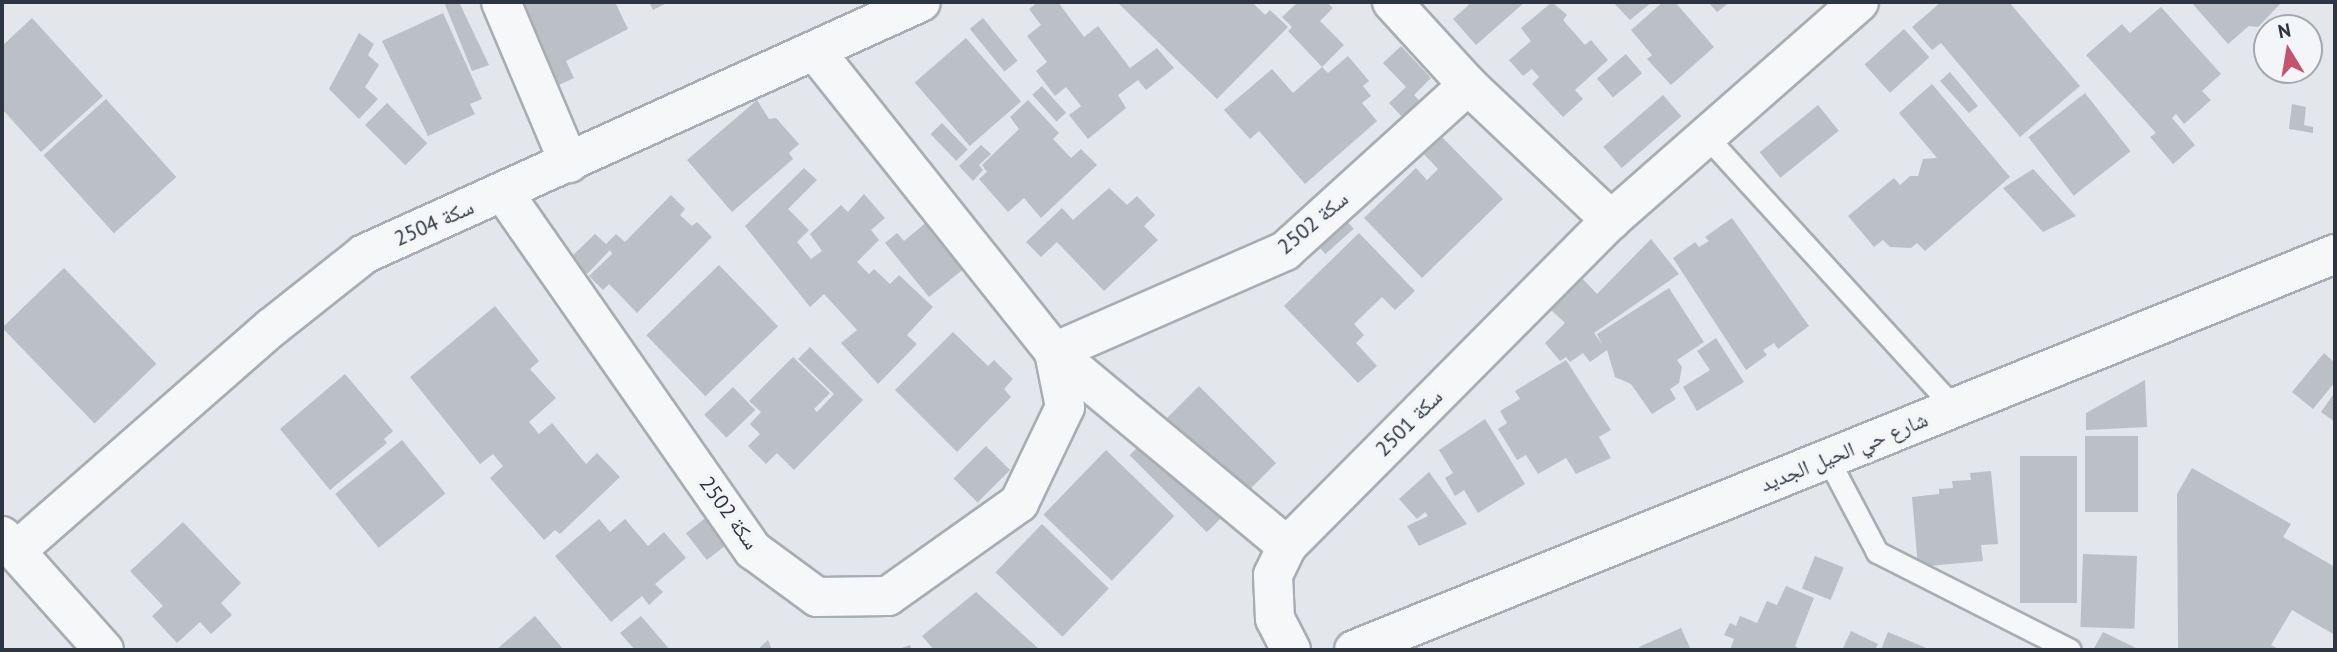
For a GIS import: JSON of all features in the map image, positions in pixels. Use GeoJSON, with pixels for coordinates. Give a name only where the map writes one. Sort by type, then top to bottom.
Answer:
{"type":"FeatureCollection","features":[{"type":"Feature","properties":{"kind":"street"},"geometry":{"type":"LineString","coordinates":[[501,2],[569,163]]}},
{"type":"Feature","properties":{"kind":"street","name":"سكة 2504"},"geometry":{"type":"LineString","coordinates":[[9,544],[364,254],[921,2]]}},
{"type":"Feature","properties":{"kind":"street"},"geometry":{"type":"LineString","coordinates":[[1392,2],[1468,85],[1611,220]]}},
{"type":"Feature","properties":{"kind":"street","name":"سكة 2501"},"geometry":{"type":"LineString","coordinates":[[1291,650],[1275,619],[1273,575],[1287,546],[1611,220],[1859,2]]}},
{"type":"Feature","properties":{"kind":"street","name":"سكة 2502"},"geometry":{"type":"LineString","coordinates":[[815,51],[1054,352],[1287,546]]}},
{"type":"Feature","properties":{"kind":"street","name":"سكة 2502"},"geometry":{"type":"LineString","coordinates":[[1054,352],[1285,251],[1468,85]]}},
{"type":"Feature","properties":{"kind":"street","name":"سكة 2502"},"geometry":{"type":"LineString","coordinates":[[503,192],[753,550],[817,597],[888,596],[1019,503],[1065,407],[1054,352]]}},
{"type":"Feature","properties":{"kind":"street","name":"شارع حي الحيل الجديد"},"geometry":{"type":"LineString","coordinates":[[1353,650],[2335,254]]}},
{"type":"Feature","properties":{"kind":"street"},"geometry":{"type":"LineString","coordinates":[[9,544],[104,650]]}},
{"type":"Feature","properties":{"kind":"lane"},"geometry":{"type":"LineString","coordinates":[[1706,136],[1954,408]]}},
{"type":"Feature","properties":{"kind":"lane"},"geometry":{"type":"LineString","coordinates":[[1828,459],[1877,552],[2070,650]]}},
{"type":"Feature","properties":{"kind":"building"},"geometry":{"type":"Polygon","coordinates":[[[444,2],[459,2],[489,65],[472,71],[444,2]]]}},
{"type":"Feature","properties":{"kind":"building"},"geometry":{"type":"Polygon","coordinates":[[[516,2],[615,2],[628,29],[566,61],[574,78],[548,90],[516,2]]]}},
{"type":"Feature","properties":{"kind":"building"},"geometry":{"type":"Polygon","coordinates":[[[649,2],[669,2],[653,10],[649,2]]]}},
{"type":"Feature","properties":{"kind":"building"},"geometry":{"type":"Polygon","coordinates":[[[1038,2],[1058,2],[1084,37],[1098,26],[1130,68],[1157,48],[1174,68],[1146,90],[1138,80],[1118,95],[1126,108],[1088,139],[1069,115],[1081,106],[1066,87],[1055,96],[1036,71],[1047,62],[1027,36],[1041,25],[1029,9],[1038,2]]]}},
{"type":"Feature","properties":{"kind":"building"},"geometry":{"type":"Polygon","coordinates":[[[1117,2],[1252,2],[1265,15],[1270,10],[1288,27],[1217,99],[1117,2]]]}},
{"type":"Feature","properties":{"kind":"building"},"geometry":{"type":"Polygon","coordinates":[[[1298,2],[1326,2],[1333,8],[1320,21],[1344,45],[1322,67],[1288,31],[1292,27],[1282,17],[1298,2]]]}},
{"type":"Feature","properties":{"kind":"building"},"geometry":{"type":"Polygon","coordinates":[[[1472,2],[1525,2],[1476,45],[1453,19],[1472,2]]]}},
{"type":"Feature","properties":{"kind":"building"},"geometry":{"type":"Polygon","coordinates":[[[1552,2],[1567,15],[1563,20],[1585,45],[1591,40],[1608,60],[1575,90],[1583,99],[1563,117],[1532,84],[1539,77],[1532,69],[1523,76],[1509,60],[1531,41],[1521,28],[1552,2]]]}},
{"type":"Feature","properties":{"kind":"building"},"geometry":{"type":"Polygon","coordinates":[[[1613,2],[1652,2],[1630,20],[1613,2]]]}},
{"type":"Feature","properties":{"kind":"building"},"geometry":{"type":"Polygon","coordinates":[[[1663,2],[1675,2],[1714,47],[1671,85],[1647,59],[1652,55],[1631,30],[1663,2]]]}},
{"type":"Feature","properties":{"kind":"building"},"geometry":{"type":"Polygon","coordinates":[[[1708,2],[1730,2],[1717,12],[1708,2]]]}},
{"type":"Feature","properties":{"kind":"building"},"geometry":{"type":"Polygon","coordinates":[[[1941,2],[2009,2],[2080,86],[2020,137],[1941,43],[1932,50],[1912,27],[1941,2]]]}},
{"type":"Feature","properties":{"kind":"building"},"geometry":{"type":"Polygon","coordinates":[[[2191,2],[2282,2],[2270,14],[2253,14],[2253,26],[2249,26],[2228,44],[2191,2]]]}},
{"type":"Feature","properties":{"kind":"building"},"geometry":{"type":"Polygon","coordinates":[[[2161,7],[2221,74],[2202,91],[2211,100],[2184,124],[2176,114],[2172,118],[2195,145],[2173,164],[2150,137],[2156,133],[2086,55],[2122,24],[2130,33],[2161,7]]]}},
{"type":"Feature","properties":{"kind":"building"},"geometry":{"type":"Polygon","coordinates":[[[443,13],[482,99],[470,104],[475,114],[428,136],[382,41],[443,13]]]}},
{"type":"Feature","properties":{"kind":"building"},"geometry":{"type":"Polygon","coordinates":[[[32,18],[103,96],[41,152],[2,109],[2,46],[32,18]]]}},
{"type":"Feature","properties":{"kind":"building"},"geometry":{"type":"Polygon","coordinates":[[[983,18],[1018,61],[1004,71],[970,29],[983,18]]]}},
{"type":"Feature","properties":{"kind":"building"},"geometry":{"type":"Polygon","coordinates":[[[1904,29],[1929,57],[1890,93],[1865,64],[1904,29]]]}},
{"type":"Feature","properties":{"kind":"building"},"geometry":{"type":"Polygon","coordinates":[[[359,33],[374,44],[368,55],[379,65],[365,87],[378,99],[359,119],[329,89],[359,33]]]}},
{"type":"Feature","properties":{"kind":"building"},"geometry":{"type":"Polygon","coordinates":[[[966,38],[1021,101],[970,146],[915,83],[966,38]]]}},
{"type":"Feature","properties":{"kind":"building"},"geometry":{"type":"Polygon","coordinates":[[[1401,46],[1431,78],[1414,95],[1423,104],[1404,119],[1389,103],[1406,87],[1383,63],[1401,46]]]}},
{"type":"Feature","properties":{"kind":"building"},"geometry":{"type":"Polygon","coordinates":[[[1626,54],[1642,73],[1613,98],[1597,78],[1626,54]]]}},
{"type":"Feature","properties":{"kind":"building"},"geometry":{"type":"Polygon","coordinates":[[[1348,56],[1369,81],[1363,86],[1371,96],[1362,103],[1377,121],[1305,184],[1259,131],[1250,139],[1224,110],[1272,69],[1293,93],[1322,67],[1328,73],[1348,56]]]}},
{"type":"Feature","properties":{"kind":"building"},"geometry":{"type":"Polygon","coordinates":[[[1950,72],[1978,106],[1969,113],[1940,81],[1950,72]]]}},
{"type":"Feature","properties":{"kind":"building"},"geometry":{"type":"Polygon","coordinates":[[[1932,84],[2010,177],[1925,251],[1917,243],[1911,248],[1890,247],[1883,240],[1874,247],[1848,216],[1894,178],[1900,185],[1910,176],[1918,176],[1923,159],[1937,158],[1899,113],[1932,84]]]}},
{"type":"Feature","properties":{"kind":"building"},"geometry":{"type":"Polygon","coordinates":[[[1042,86],[1066,113],[1056,121],[1032,95],[1042,86]]]}},
{"type":"Feature","properties":{"kind":"building"},"geometry":{"type":"Polygon","coordinates":[[[2085,93],[2131,151],[2074,196],[2028,137],[2085,93]]]}},
{"type":"Feature","properties":{"kind":"building"},"geometry":{"type":"Polygon","coordinates":[[[1663,95],[1681,116],[1622,168],[1603,147],[1663,95]]]}},
{"type":"Feature","properties":{"kind":"building"},"geometry":{"type":"Polygon","coordinates":[[[106,99],[176,177],[114,233],[44,155],[106,99]]]}},
{"type":"Feature","properties":{"kind":"building"},"geometry":{"type":"Polygon","coordinates":[[[757,100],[769,119],[776,118],[799,144],[789,153],[793,159],[732,212],[687,160],[757,100]]]}},
{"type":"Feature","properties":{"kind":"building"},"geometry":{"type":"Polygon","coordinates":[[[1028,100],[1059,133],[1053,139],[1071,158],[1081,149],[1097,165],[1041,218],[1024,198],[1008,212],[979,179],[987,172],[982,165],[1019,129],[1010,117],[1028,100]]]}},
{"type":"Feature","properties":{"kind":"building"},"geometry":{"type":"Polygon","coordinates":[[[387,103],[427,143],[405,165],[365,125],[387,103]]]}},
{"type":"Feature","properties":{"kind":"building"},"geometry":{"type":"Polygon","coordinates":[[[2292,104],[2306,107],[2304,125],[2313,127],[2313,133],[2289,129],[2292,104]]]}},
{"type":"Feature","properties":{"kind":"building"},"geometry":{"type":"Polygon","coordinates":[[[1818,105],[1839,131],[1780,178],[1760,152],[1818,105]]]}},
{"type":"Feature","properties":{"kind":"building"},"geometry":{"type":"Polygon","coordinates":[[[942,123],[968,150],[956,161],[930,134],[942,123]]]}},
{"type":"Feature","properties":{"kind":"building"},"geometry":{"type":"Polygon","coordinates":[[[1437,132],[1503,199],[1422,278],[1364,218],[1416,168],[1427,180],[1438,169],[1419,149],[1437,132]]]}},
{"type":"Feature","properties":{"kind":"building"},"geometry":{"type":"Polygon","coordinates":[[[981,145],[991,154],[979,165],[983,170],[973,181],[959,166],[981,145]]]}},
{"type":"Feature","properties":{"kind":"building"},"geometry":{"type":"Polygon","coordinates":[[[804,168],[817,180],[788,209],[809,230],[797,242],[811,259],[822,251],[810,234],[841,205],[848,212],[864,194],[885,218],[871,230],[879,240],[857,262],[869,274],[874,269],[890,284],[899,275],[933,307],[907,335],[917,344],[878,384],[841,343],[857,330],[824,294],[810,307],[745,226],[804,168]]]}},
{"type":"Feature","properties":{"kind":"building"},"geometry":{"type":"Polygon","coordinates":[[[2033,169],[2076,216],[2043,232],[2003,188],[2033,169]]]}},
{"type":"Feature","properties":{"kind":"building"},"geometry":{"type":"Polygon","coordinates":[[[1109,188],[1127,205],[1137,196],[1155,215],[1144,226],[1158,240],[1104,291],[1057,242],[1041,257],[1026,242],[1062,208],[1073,220],[1109,188]]]}},
{"type":"Feature","properties":{"kind":"building"},"geometry":{"type":"Polygon","coordinates":[[[671,195],[685,209],[680,215],[692,226],[697,222],[712,237],[637,313],[609,284],[603,290],[589,276],[612,254],[610,250],[587,274],[571,257],[595,234],[606,244],[616,234],[625,242],[671,195]]]}},
{"type":"Feature","properties":{"kind":"building"},"geometry":{"type":"Polygon","coordinates":[[[1732,218],[1809,326],[1778,349],[1774,343],[1763,350],[1767,355],[1746,370],[1673,258],[1695,242],[1699,247],[1709,241],[1705,237],[1732,218]]]}},
{"type":"Feature","properties":{"kind":"building"},"geometry":{"type":"Polygon","coordinates":[[[1345,219],[1354,229],[1325,254],[1317,244],[1345,219]]]}},
{"type":"Feature","properties":{"kind":"building"},"geometry":{"type":"Polygon","coordinates":[[[928,221],[966,267],[929,297],[885,243],[897,233],[904,241],[928,221]]]}},
{"type":"Feature","properties":{"kind":"building"},"geometry":{"type":"Polygon","coordinates":[[[1359,233],[1415,291],[1395,310],[1382,297],[1354,324],[1364,335],[1356,343],[1377,366],[1358,383],[1284,306],[1359,233]]]}},
{"type":"Feature","properties":{"kind":"building"},"geometry":{"type":"Polygon","coordinates":[[[1651,239],[1679,274],[1594,333],[1602,344],[1597,334],[1669,288],[1704,342],[1677,360],[1682,367],[1679,383],[1670,389],[1676,399],[1652,414],[1631,384],[1615,377],[1607,350],[1590,362],[1583,353],[1570,362],[1566,357],[1560,361],[1545,343],[1565,323],[1547,306],[1579,275],[1597,294],[1651,239]]]}},
{"type":"Feature","properties":{"kind":"building"},"geometry":{"type":"Polygon","coordinates":[[[719,265],[778,326],[705,396],[646,335],[719,265]]]}},
{"type":"Feature","properties":{"kind":"building"},"geometry":{"type":"Polygon","coordinates":[[[64,268],[156,364],[95,423],[2,328],[64,268]]]}},
{"type":"Feature","properties":{"kind":"building"},"geometry":{"type":"Polygon","coordinates":[[[495,306],[539,361],[530,369],[556,398],[529,422],[539,434],[552,423],[586,464],[597,453],[620,477],[560,534],[555,530],[544,540],[490,478],[503,466],[493,454],[480,464],[410,377],[495,306]]]}},
{"type":"Feature","properties":{"kind":"building"},"geometry":{"type":"Polygon","coordinates":[[[953,332],[988,366],[994,360],[1013,379],[1004,389],[1011,397],[957,452],[895,390],[953,332]]]}},
{"type":"Feature","properties":{"kind":"building"},"geometry":{"type":"Polygon","coordinates":[[[1716,338],[1744,382],[1697,411],[1683,387],[1710,370],[1697,351],[1716,338]]]}},
{"type":"Feature","properties":{"kind":"building"},"geometry":{"type":"Polygon","coordinates":[[[810,347],[863,400],[794,470],[777,453],[766,464],[748,446],[760,434],[750,424],[761,412],[749,401],[793,357],[830,393],[814,409],[817,412],[834,394],[798,359],[810,347]]]}},
{"type":"Feature","properties":{"kind":"building"},"geometry":{"type":"Polygon","coordinates":[[[2324,353],[2335,363],[2335,382],[2313,409],[2292,392],[2324,353]]]}},
{"type":"Feature","properties":{"kind":"building"},"geometry":{"type":"Polygon","coordinates":[[[1566,360],[1611,430],[1599,437],[1611,458],[1576,474],[1566,458],[1538,474],[1526,455],[1517,460],[1498,429],[1507,423],[1500,411],[1520,399],[1515,391],[1566,360]]]}},
{"type":"Feature","properties":{"kind":"building"},"geometry":{"type":"Polygon","coordinates":[[[345,374],[393,431],[384,439],[387,443],[330,490],[280,429],[345,374]]]}},
{"type":"Feature","properties":{"kind":"building"},"geometry":{"type":"Polygon","coordinates":[[[2145,380],[2147,427],[2086,430],[2086,413],[2145,380]]]}},
{"type":"Feature","properties":{"kind":"building"},"geometry":{"type":"Polygon","coordinates":[[[1199,386],[1276,463],[1207,532],[1130,455],[1199,386]]]}},
{"type":"Feature","properties":{"kind":"building"},"geometry":{"type":"Polygon","coordinates":[[[733,387],[755,410],[726,438],[704,415],[733,387]]]}},
{"type":"Feature","properties":{"kind":"building"},"geometry":{"type":"Polygon","coordinates":[[[2335,392],[2335,422],[2321,412],[2335,392]]]}},
{"type":"Feature","properties":{"kind":"building"},"geometry":{"type":"Polygon","coordinates":[[[1485,419],[1525,484],[1478,513],[1464,490],[1455,496],[1445,478],[1453,473],[1439,450],[1485,419]]]}},
{"type":"Feature","properties":{"kind":"building"},"geometry":{"type":"Polygon","coordinates":[[[2085,436],[2138,436],[2138,512],[2085,512],[2085,436]]]}},
{"type":"Feature","properties":{"kind":"building"},"geometry":{"type":"Polygon","coordinates":[[[402,440],[445,494],[379,548],[335,494],[402,440]]]}},
{"type":"Feature","properties":{"kind":"building"},"geometry":{"type":"Polygon","coordinates":[[[986,446],[1010,470],[978,503],[953,479],[986,446]]]}},
{"type":"Feature","properties":{"kind":"building"},"geometry":{"type":"Polygon","coordinates":[[[1106,450],[1174,516],[1112,581],[1043,515],[1106,450]]]}},
{"type":"Feature","properties":{"kind":"building"},"geometry":{"type":"Polygon","coordinates":[[[2020,456],[2077,456],[2077,603],[2020,603],[2020,456]]]}},
{"type":"Feature","properties":{"kind":"building"},"geometry":{"type":"Polygon","coordinates":[[[2192,468],[2291,524],[2283,537],[2335,567],[2335,635],[2292,610],[2271,645],[2281,650],[2178,650],[2177,494],[2192,468]]]}},
{"type":"Feature","properties":{"kind":"building"},"geometry":{"type":"Polygon","coordinates":[[[1991,471],[1998,544],[1981,545],[1983,561],[1918,567],[1912,497],[1939,494],[1939,489],[1953,488],[1952,481],[1971,480],[1970,473],[1991,471]]]}},
{"type":"Feature","properties":{"kind":"building"},"geometry":{"type":"Polygon","coordinates":[[[1429,472],[1467,524],[1419,546],[1407,526],[1428,516],[1425,512],[1417,519],[1399,499],[1429,472]]]}},
{"type":"Feature","properties":{"kind":"building"},"geometry":{"type":"Polygon","coordinates":[[[708,516],[729,543],[707,560],[686,533],[708,516]]]}},
{"type":"Feature","properties":{"kind":"building"},"geometry":{"type":"Polygon","coordinates":[[[599,519],[610,532],[625,519],[648,546],[664,532],[686,558],[655,584],[663,592],[649,605],[642,596],[611,622],[555,556],[599,519]]]}},
{"type":"Feature","properties":{"kind":"building"},"geometry":{"type":"Polygon","coordinates":[[[183,522],[241,583],[221,603],[232,615],[211,634],[200,622],[177,643],[152,616],[163,606],[130,571],[183,522]]]}},
{"type":"Feature","properties":{"kind":"building"},"geometry":{"type":"Polygon","coordinates":[[[1042,524],[1109,589],[1062,637],[995,572],[1042,524]]]}},
{"type":"Feature","properties":{"kind":"building"},"geometry":{"type":"Polygon","coordinates":[[[2083,554],[2137,556],[2134,629],[2080,627],[2083,554]]]}},
{"type":"Feature","properties":{"kind":"building"},"geometry":{"type":"Polygon","coordinates":[[[1815,556],[1844,568],[1831,600],[1802,588],[1815,556]]]}},
{"type":"Feature","properties":{"kind":"building"},"geometry":{"type":"Polygon","coordinates":[[[1786,586],[1814,598],[1795,646],[1801,650],[1730,650],[1734,639],[1724,635],[1730,623],[1736,626],[1740,616],[1757,623],[1767,601],[1777,605],[1786,586]]]}},
{"type":"Feature","properties":{"kind":"building"},"geometry":{"type":"Polygon","coordinates":[[[976,592],[1040,650],[934,650],[922,636],[976,592]]]}},
{"type":"Feature","properties":{"kind":"building"},"geometry":{"type":"Polygon","coordinates":[[[535,616],[564,650],[496,650],[535,616]]]}},
{"type":"Feature","properties":{"kind":"building"},"geometry":{"type":"Polygon","coordinates":[[[641,616],[670,650],[635,650],[620,633],[641,616]]]}},
{"type":"Feature","properties":{"kind":"building"},"geometry":{"type":"Polygon","coordinates":[[[1681,628],[1691,650],[1641,650],[1639,647],[1681,628]]]}},
{"type":"Feature","properties":{"kind":"building"},"geometry":{"type":"Polygon","coordinates":[[[1851,631],[1878,644],[1875,650],[1842,650],[1851,631]]]}},
{"type":"Feature","properties":{"kind":"building"},"geometry":{"type":"Polygon","coordinates":[[[1888,632],[1931,650],[1881,650],[1888,632]]]}},
{"type":"Feature","properties":{"kind":"building"},"geometry":{"type":"Polygon","coordinates":[[[2103,632],[2140,650],[2093,650],[2103,632]]]}},
{"type":"Feature","properties":{"kind":"building"},"geometry":{"type":"Polygon","coordinates":[[[768,640],[772,650],[757,650],[768,640]]]}},
{"type":"Feature","properties":{"kind":"building"},"geometry":{"type":"Polygon","coordinates":[[[910,645],[912,650],[896,650],[910,645]]]}}]}
